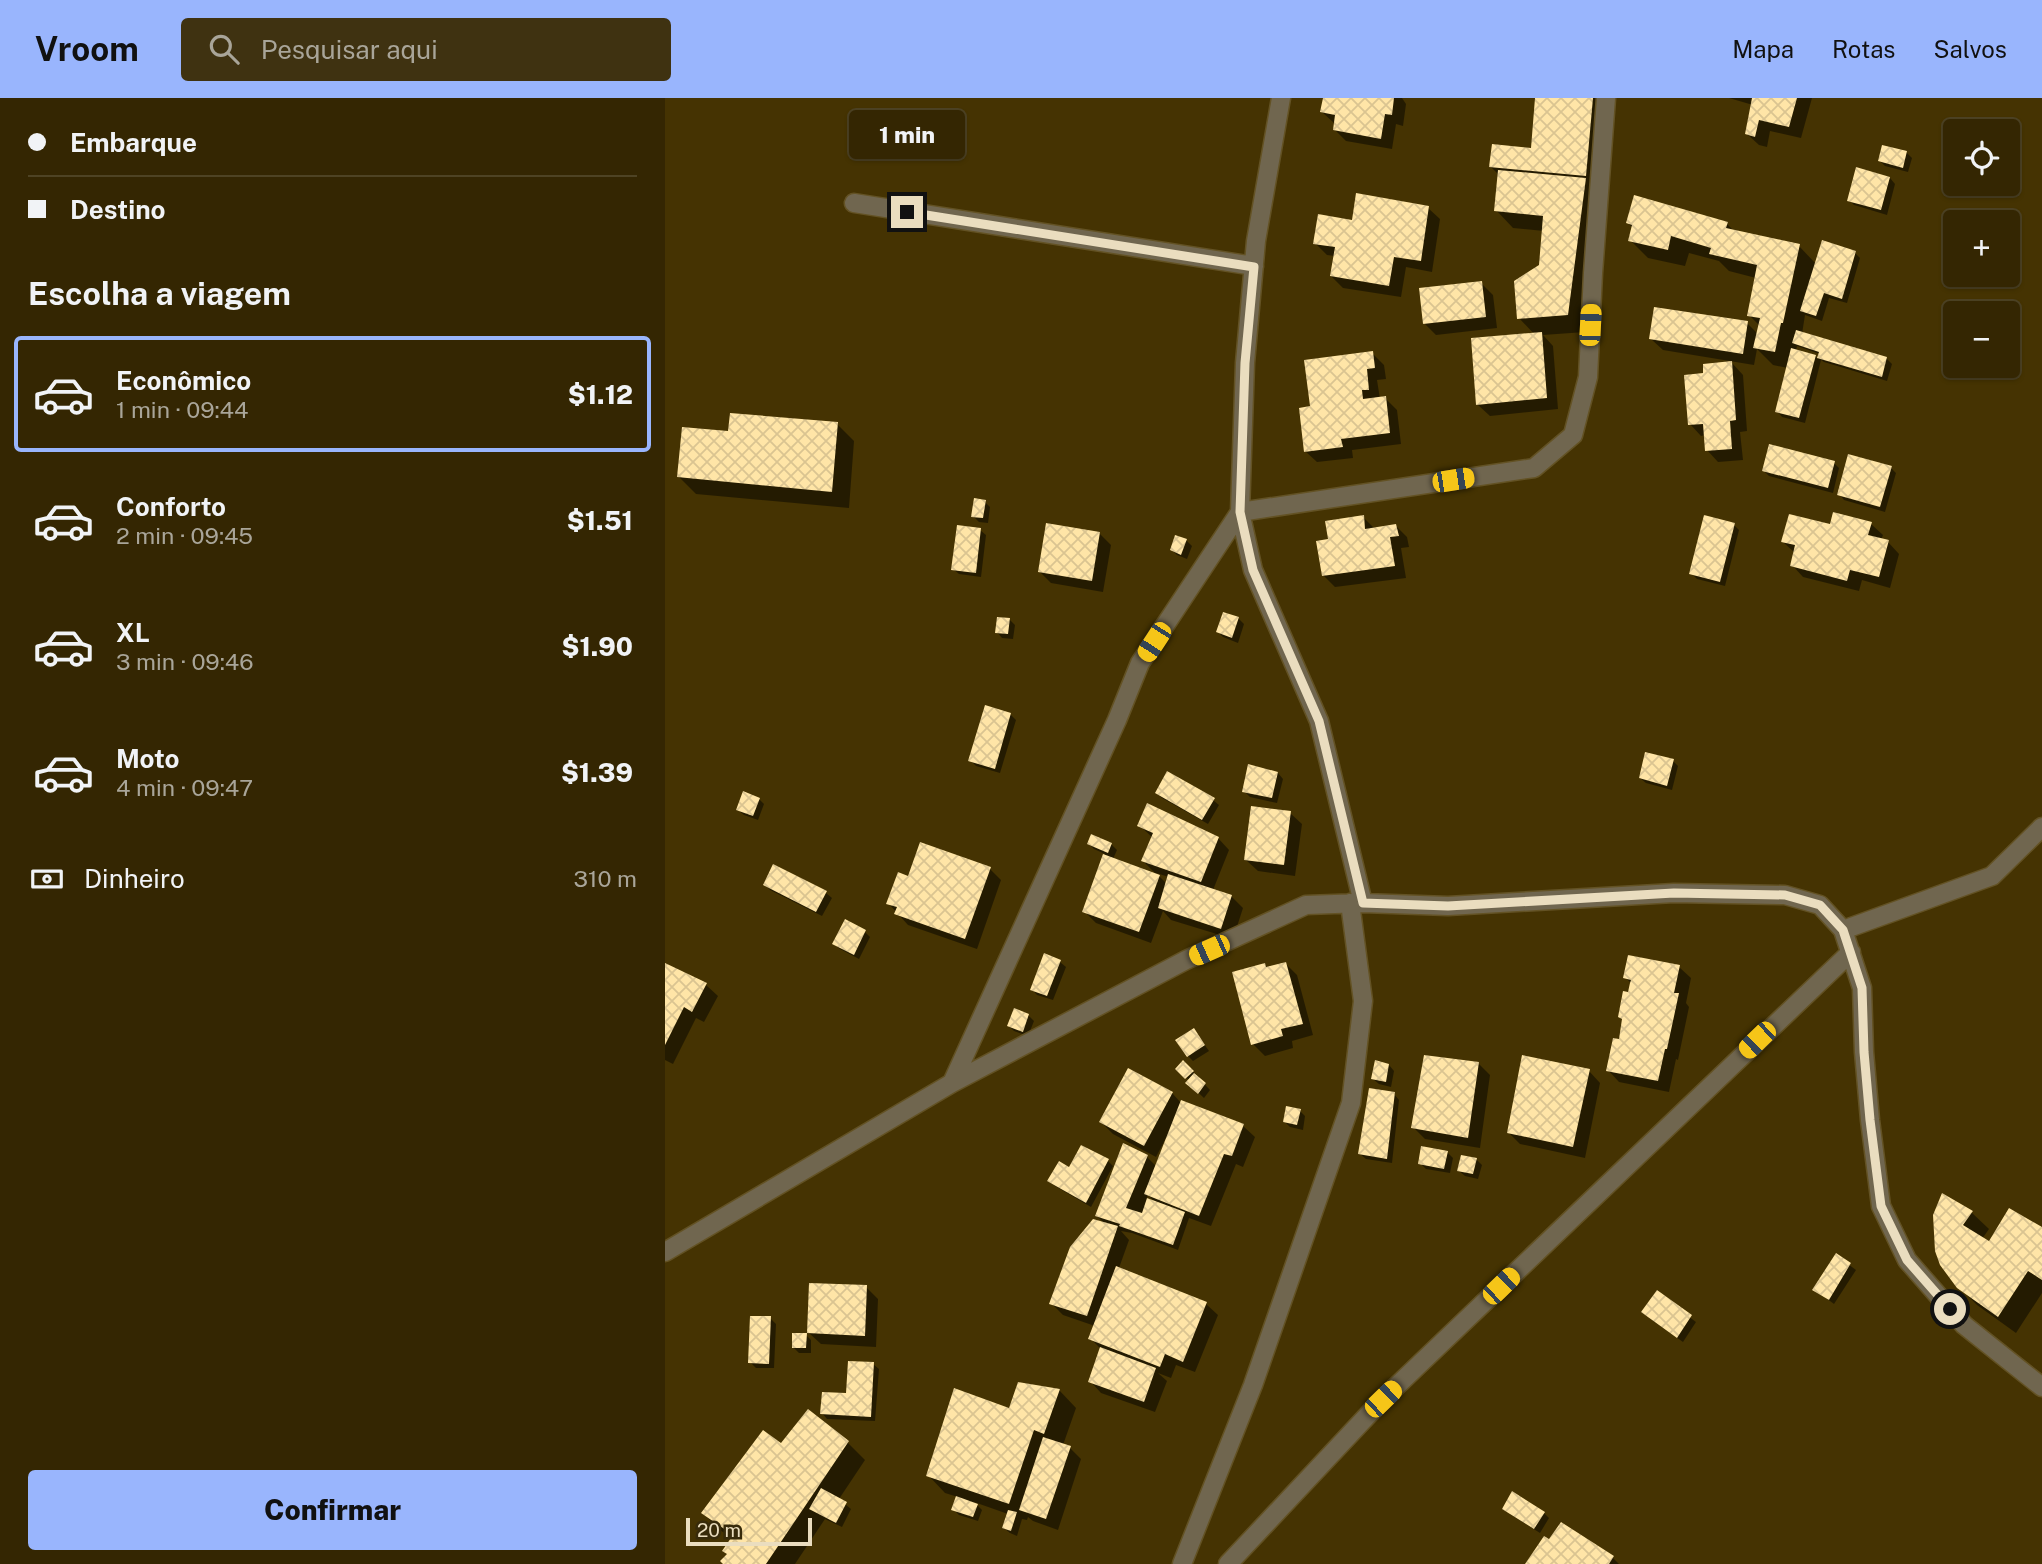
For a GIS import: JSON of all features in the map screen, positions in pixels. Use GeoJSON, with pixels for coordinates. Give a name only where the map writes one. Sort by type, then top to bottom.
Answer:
{"type":"FeatureCollection","features":[{"type":"Feature","properties":{"kind":"street"},"geometry":{"type":"LineString","coordinates":[[1182,1564],[1253,1385],[1351,1103],[1363,1001],[1357,903],[1319,721],[1253,570],[1240,512],[1245,363],[1256,241],[1281,98]]}},
{"type":"Feature","properties":{"kind":"street"},"geometry":{"type":"LineString","coordinates":[[952,1083],[1117,720],[1140,663],[1240,512],[1534,468],[1573,435],[1588,377],[1606,98]]}},
{"type":"Feature","properties":{"kind":"street"},"geometry":{"type":"LineString","coordinates":[[854,203],[1254,267]]}},
{"type":"Feature","properties":{"kind":"street"},"geometry":{"type":"LineString","coordinates":[[1843,930],[1992,876],[2042,827]]}},
{"type":"Feature","properties":{"kind":"street"},"geometry":{"type":"LineString","coordinates":[[665,1252],[952,1083],[1199,954],[1306,905],[1357,903],[1448,906],[1674,893],[1785,895],[1820,905],[1843,930],[1851,952],[1862,988],[1867,1093],[1881,1206],[1907,1260],[1964,1325],[2042,1387]]}},
{"type":"Feature","properties":{"kind":"street"},"geometry":{"type":"LineString","coordinates":[[1228,1564],[1383,1399],[1851,952]]}},
{"type":"Feature","properties":{"kind":"building"},"geometry":{"type":"Polygon","coordinates":[[[1323,98],[1394,98],[1392,115],[1385,114],[1381,139],[1333,130],[1335,115],[1320,112],[1323,98]]]}},
{"type":"Feature","properties":{"kind":"building"},"geometry":{"type":"Polygon","coordinates":[[[1535,98],[1593,98],[1586,176],[1489,167],[1492,144],[1531,148],[1535,98]]]}},
{"type":"Feature","properties":{"kind":"building"},"geometry":{"type":"Polygon","coordinates":[[[1752,98],[1797,98],[1789,127],[1759,120],[1755,137],[1745,134],[1752,98]]]}},
{"type":"Feature","properties":{"kind":"building"},"geometry":{"type":"Polygon","coordinates":[[[1882,145],[1907,151],[1903,168],[1878,161],[1882,145]]]}},
{"type":"Feature","properties":{"kind":"building"},"geometry":{"type":"Polygon","coordinates":[[[1856,167],[1890,177],[1881,210],[1847,201],[1856,167]]]}},
{"type":"Feature","properties":{"kind":"building"},"geometry":{"type":"Polygon","coordinates":[[[1498,170],[1586,178],[1568,315],[1517,319],[1514,281],[1539,265],[1543,216],[1494,211],[1498,170]]]}},
{"type":"Feature","properties":{"kind":"building"},"geometry":{"type":"Polygon","coordinates":[[[1356,193],[1429,206],[1421,261],[1394,257],[1389,286],[1330,276],[1335,247],[1313,244],[1318,214],[1352,220],[1356,193]]]}},
{"type":"Feature","properties":{"kind":"building"},"geometry":{"type":"Polygon","coordinates":[[[1634,195],[1728,222],[1726,228],[1800,244],[1775,352],[1753,348],[1760,318],[1747,316],[1757,265],[1709,254],[1711,248],[1671,236],[1668,250],[1628,241],[1632,225],[1626,223],[1634,195]]]}},
{"type":"Feature","properties":{"kind":"building"},"geometry":{"type":"Polygon","coordinates":[[[1822,240],[1856,251],[1842,299],[1824,293],[1816,316],[1800,311],[1822,240]]]}},
{"type":"Feature","properties":{"kind":"building"},"geometry":{"type":"Polygon","coordinates":[[[1482,281],[1486,317],[1423,324],[1419,288],[1482,281]]]}},
{"type":"Feature","properties":{"kind":"building"},"geometry":{"type":"Polygon","coordinates":[[[1654,307],[1748,321],[1743,354],[1649,339],[1654,307]]]}},
{"type":"Feature","properties":{"kind":"building"},"geometry":{"type":"Polygon","coordinates":[[[1796,330],[1887,357],[1882,377],[1817,358],[1819,352],[1792,343],[1796,330]]]}},
{"type":"Feature","properties":{"kind":"building"},"geometry":{"type":"Polygon","coordinates":[[[1542,332],[1547,398],[1476,405],[1471,338],[1542,332]]]}},
{"type":"Feature","properties":{"kind":"building"},"geometry":{"type":"Polygon","coordinates":[[[1791,348],[1816,355],[1799,418],[1775,412],[1791,348]]]}},
{"type":"Feature","properties":{"kind":"building"},"geometry":{"type":"Polygon","coordinates":[[[1373,351],[1375,368],[1367,369],[1369,390],[1362,390],[1363,399],[1386,396],[1390,433],[1341,439],[1343,447],[1304,452],[1299,408],[1310,406],[1304,360],[1373,351]]]}},
{"type":"Feature","properties":{"kind":"building"},"geometry":{"type":"Polygon","coordinates":[[[1732,361],[1736,420],[1730,421],[1732,449],[1705,451],[1703,424],[1688,425],[1684,375],[1703,373],[1703,364],[1732,361]]]}},
{"type":"Feature","properties":{"kind":"building"},"geometry":{"type":"Polygon","coordinates":[[[730,413],[838,422],[832,492],[677,477],[682,427],[728,431],[730,413]]]}},
{"type":"Feature","properties":{"kind":"building"},"geometry":{"type":"Polygon","coordinates":[[[1769,444],[1835,461],[1828,488],[1762,471],[1769,444]]]}},
{"type":"Feature","properties":{"kind":"building"},"geometry":{"type":"Polygon","coordinates":[[[1848,454],[1892,466],[1880,507],[1837,495],[1848,454]]]}},
{"type":"Feature","properties":{"kind":"building"},"geometry":{"type":"Polygon","coordinates":[[[974,498],[986,500],[983,518],[971,517],[974,498]]]}},
{"type":"Feature","properties":{"kind":"building"},"geometry":{"type":"Polygon","coordinates":[[[1833,512],[1872,522],[1868,535],[1889,540],[1879,577],[1850,570],[1847,581],[1790,566],[1795,545],[1781,542],[1789,514],[1830,524],[1833,512]]]}},
{"type":"Feature","properties":{"kind":"building"},"geometry":{"type":"Polygon","coordinates":[[[1364,515],[1365,529],[1396,524],[1399,536],[1390,537],[1395,566],[1322,576],[1316,541],[1328,539],[1325,521],[1364,515]]]}},
{"type":"Feature","properties":{"kind":"building"},"geometry":{"type":"Polygon","coordinates":[[[1704,515],[1735,523],[1720,582],[1689,574],[1704,515]]]}},
{"type":"Feature","properties":{"kind":"building"},"geometry":{"type":"Polygon","coordinates":[[[1046,523],[1100,532],[1092,581],[1038,572],[1046,523]]]}},
{"type":"Feature","properties":{"kind":"building"},"geometry":{"type":"Polygon","coordinates":[[[957,525],[981,528],[976,573],[951,570],[957,525]]]}},
{"type":"Feature","properties":{"kind":"building"},"geometry":{"type":"Polygon","coordinates":[[[1175,535],[1187,539],[1181,555],[1170,550],[1175,535]]]}},
{"type":"Feature","properties":{"kind":"building"},"geometry":{"type":"Polygon","coordinates":[[[1223,612],[1239,617],[1232,638],[1216,632],[1223,612]]]}},
{"type":"Feature","properties":{"kind":"building"},"geometry":{"type":"Polygon","coordinates":[[[997,617],[1010,618],[1008,634],[995,633],[997,617]]]}},
{"type":"Feature","properties":{"kind":"building"},"geometry":{"type":"Polygon","coordinates":[[[985,705],[1011,713],[995,769],[968,761],[985,705]]]}},
{"type":"Feature","properties":{"kind":"building"},"geometry":{"type":"Polygon","coordinates":[[[1645,752],[1674,759],[1667,786],[1639,778],[1645,752]]]}},
{"type":"Feature","properties":{"kind":"building"},"geometry":{"type":"Polygon","coordinates":[[[1248,764],[1278,772],[1272,798],[1242,792],[1248,764]]]}},
{"type":"Feature","properties":{"kind":"building"},"geometry":{"type":"Polygon","coordinates":[[[1167,771],[1215,798],[1202,820],[1155,793],[1167,771]]]}},
{"type":"Feature","properties":{"kind":"building"},"geometry":{"type":"Polygon","coordinates":[[[743,791],[760,798],[753,816],[736,810],[743,791]]]}},
{"type":"Feature","properties":{"kind":"building"},"geometry":{"type":"Polygon","coordinates":[[[1147,803],[1219,837],[1201,882],[1141,861],[1153,833],[1137,826],[1147,803]]]}},
{"type":"Feature","properties":{"kind":"building"},"geometry":{"type":"Polygon","coordinates":[[[1251,806],[1291,811],[1284,865],[1244,860],[1251,806]]]}},
{"type":"Feature","properties":{"kind":"building"},"geometry":{"type":"Polygon","coordinates":[[[1091,834],[1112,843],[1108,853],[1087,844],[1091,834]]]}},
{"type":"Feature","properties":{"kind":"building"},"geometry":{"type":"Polygon","coordinates":[[[920,842],[991,867],[965,939],[894,914],[897,907],[886,904],[898,872],[908,876],[920,842]]]}},
{"type":"Feature","properties":{"kind":"building"},"geometry":{"type":"Polygon","coordinates":[[[1103,854],[1160,875],[1139,932],[1082,912],[1103,854]]]}},
{"type":"Feature","properties":{"kind":"building"},"geometry":{"type":"Polygon","coordinates":[[[773,864],[827,891],[816,912],[763,885],[773,864]]]}},
{"type":"Feature","properties":{"kind":"building"},"geometry":{"type":"Polygon","coordinates":[[[1168,874],[1232,895],[1221,929],[1158,908],[1168,874]]]}},
{"type":"Feature","properties":{"kind":"building"},"geometry":{"type":"Polygon","coordinates":[[[845,919],[866,930],[854,955],[832,944],[845,919]]]}},
{"type":"Feature","properties":{"kind":"building"},"geometry":{"type":"Polygon","coordinates":[[[1044,953],[1061,960],[1047,996],[1030,990],[1044,953]]]}},
{"type":"Feature","properties":{"kind":"building"},"geometry":{"type":"Polygon","coordinates":[[[1628,955],[1680,965],[1674,993],[1679,993],[1658,1081],[1606,1071],[1613,1038],[1619,1039],[1622,1019],[1618,1017],[1623,991],[1628,992],[1631,980],[1623,978],[1628,955]]]}},
{"type":"Feature","properties":{"kind":"building"},"geometry":{"type":"Polygon","coordinates":[[[1286,962],[1303,1024],[1281,1029],[1283,1036],[1251,1045],[1232,972],[1265,963],[1266,967],[1286,962]]]}},
{"type":"Feature","properties":{"kind":"building"},"geometry":{"type":"Polygon","coordinates":[[[665,963],[707,983],[692,1012],[684,1007],[665,1045],[665,963]]]}},
{"type":"Feature","properties":{"kind":"building"},"geometry":{"type":"Polygon","coordinates":[[[1014,1008],[1029,1014],[1023,1032],[1007,1026],[1014,1008]]]}},
{"type":"Feature","properties":{"kind":"building"},"geometry":{"type":"Polygon","coordinates":[[[1194,1028],[1205,1045],[1187,1057],[1175,1040],[1194,1028]]]}},
{"type":"Feature","properties":{"kind":"building"},"geometry":{"type":"Polygon","coordinates":[[[1424,1055],[1479,1062],[1468,1138],[1411,1128],[1424,1055]]]}},
{"type":"Feature","properties":{"kind":"building"},"geometry":{"type":"Polygon","coordinates":[[[1522,1055],[1590,1069],[1573,1147],[1507,1133],[1522,1055]]]}},
{"type":"Feature","properties":{"kind":"building"},"geometry":{"type":"Polygon","coordinates":[[[1183,1060],[1194,1071],[1185,1079],[1175,1069],[1183,1060]]]}},
{"type":"Feature","properties":{"kind":"building"},"geometry":{"type":"Polygon","coordinates":[[[1375,1060],[1389,1064],[1386,1082],[1371,1079],[1375,1060]]]}},
{"type":"Feature","properties":{"kind":"building"},"geometry":{"type":"Polygon","coordinates":[[[1128,1068],[1173,1092],[1144,1146],[1099,1122],[1128,1068]]]}},
{"type":"Feature","properties":{"kind":"building"},"geometry":{"type":"Polygon","coordinates":[[[1194,1073],[1206,1083],[1198,1094],[1185,1083],[1194,1073]]]}},
{"type":"Feature","properties":{"kind":"building"},"geometry":{"type":"Polygon","coordinates":[[[1369,1088],[1395,1092],[1387,1159],[1358,1154],[1369,1088]]]}},
{"type":"Feature","properties":{"kind":"building"},"geometry":{"type":"Polygon","coordinates":[[[1181,1100],[1244,1124],[1232,1156],[1224,1154],[1199,1216],[1144,1194],[1181,1100]]]}},
{"type":"Feature","properties":{"kind":"building"},"geometry":{"type":"Polygon","coordinates":[[[1286,1106],[1301,1109],[1297,1125],[1283,1122],[1286,1106]]]}},
{"type":"Feature","properties":{"kind":"building"},"geometry":{"type":"Polygon","coordinates":[[[1123,1143],[1148,1155],[1126,1208],[1142,1213],[1147,1198],[1185,1212],[1173,1245],[1095,1216],[1123,1143]]]}},
{"type":"Feature","properties":{"kind":"building"},"geometry":{"type":"Polygon","coordinates":[[[1081,1145],[1109,1159],[1086,1203],[1047,1181],[1059,1161],[1069,1167],[1081,1145]]]}},
{"type":"Feature","properties":{"kind":"building"},"geometry":{"type":"Polygon","coordinates":[[[1421,1146],[1448,1151],[1444,1169],[1418,1164],[1421,1146]]]}},
{"type":"Feature","properties":{"kind":"building"},"geometry":{"type":"Polygon","coordinates":[[[1461,1155],[1477,1158],[1473,1174],[1457,1171],[1461,1155]]]}},
{"type":"Feature","properties":{"kind":"building"},"geometry":{"type":"Polygon","coordinates":[[[1942,1193],[1973,1211],[1963,1225],[1989,1241],[2009,1208],[2042,1227],[2042,1280],[2028,1271],[1998,1317],[1957,1288],[1940,1265],[1935,1251],[1933,1215],[1942,1193]]]}},
{"type":"Feature","properties":{"kind":"building"},"geometry":{"type":"Polygon","coordinates":[[[1093,1219],[1118,1226],[1087,1316],[1049,1304],[1070,1247],[1093,1219]]]}},
{"type":"Feature","properties":{"kind":"building"},"geometry":{"type":"Polygon","coordinates":[[[1836,1253],[1851,1263],[1829,1300],[1812,1290],[1836,1253]]]}},
{"type":"Feature","properties":{"kind":"building"},"geometry":{"type":"Polygon","coordinates":[[[1116,1266],[1207,1302],[1183,1362],[1165,1354],[1160,1367],[1088,1339],[1116,1266]]]}},
{"type":"Feature","properties":{"kind":"building"},"geometry":{"type":"Polygon","coordinates":[[[809,1283],[867,1285],[865,1336],[807,1333],[809,1283]]]}},
{"type":"Feature","properties":{"kind":"building"},"geometry":{"type":"Polygon","coordinates":[[[1657,1290],[1692,1315],[1677,1338],[1641,1312],[1657,1290]]]}},
{"type":"Feature","properties":{"kind":"building"},"geometry":{"type":"Polygon","coordinates":[[[750,1316],[771,1316],[769,1364],[748,1363],[750,1316]]]}},
{"type":"Feature","properties":{"kind":"building"},"geometry":{"type":"Polygon","coordinates":[[[792,1333],[807,1333],[806,1348],[792,1348],[792,1333]]]}},
{"type":"Feature","properties":{"kind":"building"},"geometry":{"type":"Polygon","coordinates":[[[1100,1347],[1156,1368],[1144,1402],[1088,1382],[1100,1347]]]}},
{"type":"Feature","properties":{"kind":"building"},"geometry":{"type":"Polygon","coordinates":[[[848,1361],[874,1362],[871,1417],[820,1414],[822,1392],[846,1393],[848,1361]]]}},
{"type":"Feature","properties":{"kind":"building"},"geometry":{"type":"Polygon","coordinates":[[[1018,1382],[1060,1389],[1044,1434],[1034,1430],[1009,1504],[926,1476],[954,1388],[1009,1408],[1018,1382]]]}},
{"type":"Feature","properties":{"kind":"building"},"geometry":{"type":"Polygon","coordinates":[[[808,1409],[849,1441],[766,1564],[723,1564],[720,1561],[727,1554],[722,1551],[733,1535],[701,1513],[763,1430],[781,1443],[808,1409]]]}},
{"type":"Feature","properties":{"kind":"building"},"geometry":{"type":"Polygon","coordinates":[[[1043,1437],[1071,1446],[1046,1519],[1019,1510],[1043,1437]]]}},
{"type":"Feature","properties":{"kind":"building"},"geometry":{"type":"Polygon","coordinates":[[[821,1488],[847,1502],[836,1523],[809,1509],[821,1488]]]}},
{"type":"Feature","properties":{"kind":"building"},"geometry":{"type":"Polygon","coordinates":[[[1512,1491],[1545,1512],[1534,1529],[1502,1509],[1512,1491]]]}},
{"type":"Feature","properties":{"kind":"building"},"geometry":{"type":"Polygon","coordinates":[[[956,1496],[978,1504],[973,1517],[951,1510],[956,1496]]]}},
{"type":"Feature","properties":{"kind":"building"},"geometry":{"type":"Polygon","coordinates":[[[1008,1510],[1017,1512],[1011,1531],[1002,1528],[1008,1510]]]}},
{"type":"Feature","properties":{"kind":"building"},"geometry":{"type":"Polygon","coordinates":[[[1561,1522],[1614,1556],[1609,1564],[1525,1564],[1544,1536],[1549,1539],[1561,1522]]]}},
{"type":"Feature","properties":{"kind":"route"},"geometry":{"type":"LineString","coordinates":[[907,212],[1254,267],[1245,363],[1240,512],[1253,570],[1319,721],[1363,903],[1448,906],[1674,893],[1785,895],[1820,905],[1843,930],[1862,988],[1864,1052],[1881,1206],[1907,1260],[1950,1309]]}}]}
